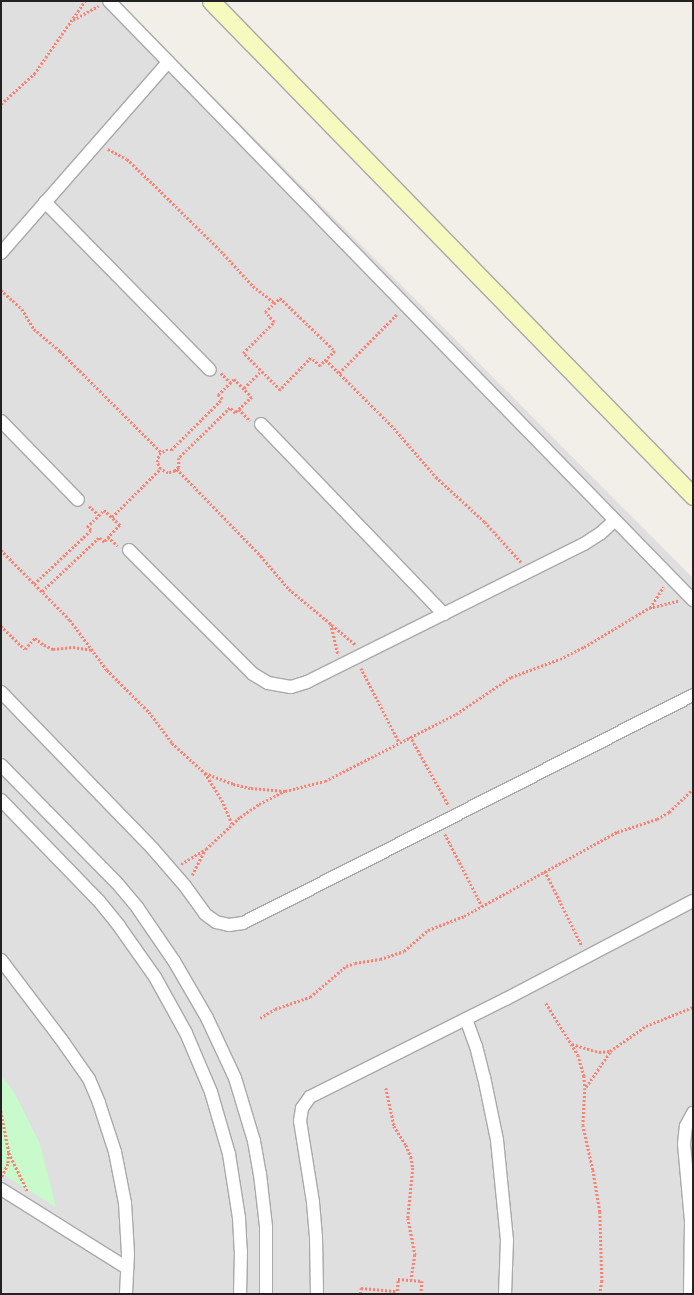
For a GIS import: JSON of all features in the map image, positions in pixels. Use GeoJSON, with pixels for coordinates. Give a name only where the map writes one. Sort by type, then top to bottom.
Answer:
{"type":"FeatureCollection","features":[{"type":"Feature","properties":{"kind":"main road"},"geometry":{"type":"LineString","coordinates":[[211,1],[693,496]]}},
{"type":"Feature","properties":{"kind":"street"},"geometry":{"type":"LineString","coordinates":[[105,3],[168,62],[692,600]]}},
{"type":"Feature","properties":{"kind":"street"},"geometry":{"type":"LineString","coordinates":[[1,253],[168,62]]}},
{"type":"Feature","properties":{"kind":"street"},"geometry":{"type":"LineString","coordinates":[[45,202],[210,370]]}},
{"type":"Feature","properties":{"kind":"street"},"geometry":{"type":"LineString","coordinates":[[1,421],[78,500]]}},
{"type":"Feature","properties":{"kind":"street"},"geometry":{"type":"LineString","coordinates":[[261,424],[444,614]]}},
{"type":"Feature","properties":{"kind":"street"},"geometry":{"type":"LineString","coordinates":[[129,550],[260,679],[276,686],[292,687],[307,682],[340,666],[584,544],[601,533],[615,520]]}},
{"type":"Feature","properties":{"kind":"street"},"geometry":{"type":"LineString","coordinates":[[1,692],[130,824],[172,870],[210,918],[222,924],[236,925],[440,824],[693,695]]}},
{"type":"Feature","properties":{"kind":"street"},"geometry":{"type":"LineString","coordinates":[[1,766],[112,878],[137,907],[174,961],[207,1018],[235,1078],[254,1142],[260,1174],[266,1227],[266,1294]]}},
{"type":"Feature","properties":{"kind":"street"},"geometry":{"type":"LineString","coordinates":[[1,800],[99,901],[119,926],[155,977],[186,1033],[212,1092],[229,1154],[239,1218],[241,1251],[240,1294]]}},
{"type":"Feature","properties":{"kind":"street"},"geometry":{"type":"LineString","coordinates":[[317,1294],[314,1209],[300,1121],[305,1102],[315,1093],[466,1020],[693,901]]}},
{"type":"Feature","properties":{"kind":"street"},"geometry":{"type":"LineString","coordinates":[[1,960],[62,1038],[89,1079],[99,1103],[115,1152],[120,1177],[127,1228],[128,1268],[126,1294]]}},
{"type":"Feature","properties":{"kind":"street"},"geometry":{"type":"LineString","coordinates":[[466,1020],[476,1046],[483,1071],[497,1140],[507,1240],[505,1294]]}},
{"type":"Feature","properties":{"kind":"street"},"geometry":{"type":"LineString","coordinates":[[690,1294],[691,1221],[684,1144],[686,1126],[693,1114]]}},
{"type":"Feature","properties":{"kind":"street"},"geometry":{"type":"LineString","coordinates":[[1,1189],[128,1268]]}},
{"type":"Feature","properties":{"kind":"path"},"geometry":{"type":"LineString","coordinates":[[1,104],[34,74],[85,1]]}},
{"type":"Feature","properties":{"kind":"path"},"geometry":{"type":"LineString","coordinates":[[71,21],[105,3]]}},
{"type":"Feature","properties":{"kind":"path"},"geometry":{"type":"LineString","coordinates":[[97,142],[127,159],[221,251],[253,286],[275,303]]}},
{"type":"Feature","properties":{"kind":"path"},"geometry":{"type":"LineString","coordinates":[[1,290],[22,310],[34,329],[60,351],[161,452]]}},
{"type":"Feature","properties":{"kind":"path"},"geometry":{"type":"LineString","coordinates":[[280,298],[335,351],[320,366],[311,358],[280,390],[243,353],[274,322],[265,312],[275,303],[280,298]]}},
{"type":"Feature","properties":{"kind":"path"},"geometry":{"type":"LineString","coordinates":[[339,374],[406,305]]}},
{"type":"Feature","properties":{"kind":"path"},"geometry":{"type":"LineString","coordinates":[[326,360],[394,428],[436,477],[485,522],[530,571]]}},
{"type":"Feature","properties":{"kind":"path"},"geometry":{"type":"LineString","coordinates":[[244,388],[261,371]]}},
{"type":"Feature","properties":{"kind":"path"},"geometry":{"type":"LineString","coordinates":[[234,379],[252,396],[235,413],[230,408],[179,458],[180,462],[177,469],[168,473],[160,469],[157,462],[161,452],[171,450],[222,399],[218,395],[234,379]]}},
{"type":"Feature","properties":{"kind":"path"},"geometry":{"type":"LineString","coordinates":[[112,518],[160,469]]}},
{"type":"Feature","properties":{"kind":"path"},"geometry":{"type":"LineString","coordinates":[[177,469],[261,556],[289,588],[331,624],[360,655],[399,742]]}},
{"type":"Feature","properties":{"kind":"path"},"geometry":{"type":"LineString","coordinates":[[34,584],[91,530],[87,527],[104,510],[120,525],[104,542],[99,538],[42,592]]}},
{"type":"Feature","properties":{"kind":"path"},"geometry":{"type":"LineString","coordinates":[[1,550],[70,620],[91,650],[119,683],[149,712],[172,743],[205,773],[222,800],[232,824]]}},
{"type":"Feature","properties":{"kind":"path"},"geometry":{"type":"LineString","coordinates":[[649,608],[670,576]]}},
{"type":"Feature","properties":{"kind":"path"},"geometry":{"type":"LineString","coordinates":[[172,870],[206,849],[232,824],[259,804],[285,791],[325,781],[410,736],[456,714],[499,684],[584,647],[649,608],[692,600]]}},
{"type":"Feature","properties":{"kind":"path"},"geometry":{"type":"LineString","coordinates":[[331,624],[340,666]]}},
{"type":"Feature","properties":{"kind":"path"},"geometry":{"type":"LineString","coordinates":[[1,626],[25,649],[35,638],[44,645],[53,649],[73,647],[91,650]]}},
{"type":"Feature","properties":{"kind":"path"},"geometry":{"type":"LineString","coordinates":[[410,736],[454,816]]}},
{"type":"Feature","properties":{"kind":"path"},"geometry":{"type":"LineString","coordinates":[[205,773],[233,784],[251,788],[285,791]]}},
{"type":"Feature","properties":{"kind":"path"},"geometry":{"type":"LineString","coordinates":[[260,1018],[289,1003],[310,997],[346,966],[380,959],[404,951],[428,930],[449,923],[482,906],[617,832],[657,819],[669,812],[693,789]]}},
{"type":"Feature","properties":{"kind":"path"},"geometry":{"type":"LineString","coordinates":[[440,824],[482,906]]}},
{"type":"Feature","properties":{"kind":"path"},"geometry":{"type":"LineString","coordinates":[[185,886],[206,849]]}},
{"type":"Feature","properties":{"kind":"path"},"geometry":{"type":"LineString","coordinates":[[545,871],[588,957]]}},
{"type":"Feature","properties":{"kind":"path"},"geometry":{"type":"LineString","coordinates":[[546,1003],[572,1044],[581,1065],[585,1088],[583,1125],[600,1212],[602,1271],[600,1294]]}},
{"type":"Feature","properties":{"kind":"path"},"geometry":{"type":"LineString","coordinates":[[585,1088],[610,1051],[646,1026],[693,1007]]}},
{"type":"Feature","properties":{"kind":"path"},"geometry":{"type":"LineString","coordinates":[[572,1044],[599,1052],[610,1051]]}},
{"type":"Feature","properties":{"kind":"path"},"geometry":{"type":"LineString","coordinates":[[386,1088],[394,1126],[406,1145],[411,1157],[413,1168],[408,1218],[415,1254],[411,1280]]}},
{"type":"Feature","properties":{"kind":"path"},"geometry":{"type":"LineString","coordinates":[[1,1111],[9,1153],[20,1172],[33,1210]]}},
{"type":"Feature","properties":{"kind":"path"},"geometry":{"type":"LineString","coordinates":[[1,1178],[6,1170],[9,1153]]}},
{"type":"Feature","properties":{"kind":"path"},"geometry":{"type":"LineString","coordinates":[[360,1294],[361,1288],[397,1291],[398,1279],[422,1281],[421,1294]]}},
{"type":"Feature","properties":{"kind":"shaded area"},"geometry":{"type":"Polygon","coordinates":[[[1,1],[118,1],[693,578],[693,1294],[1,1294],[1,1]]]}},
{"type":"Feature","properties":{"kind":"green space"},"geometry":{"type":"Polygon","coordinates":[[[1,1076],[14,1092],[40,1144],[56,1207],[1,1173],[1,1076]]]}}]}
